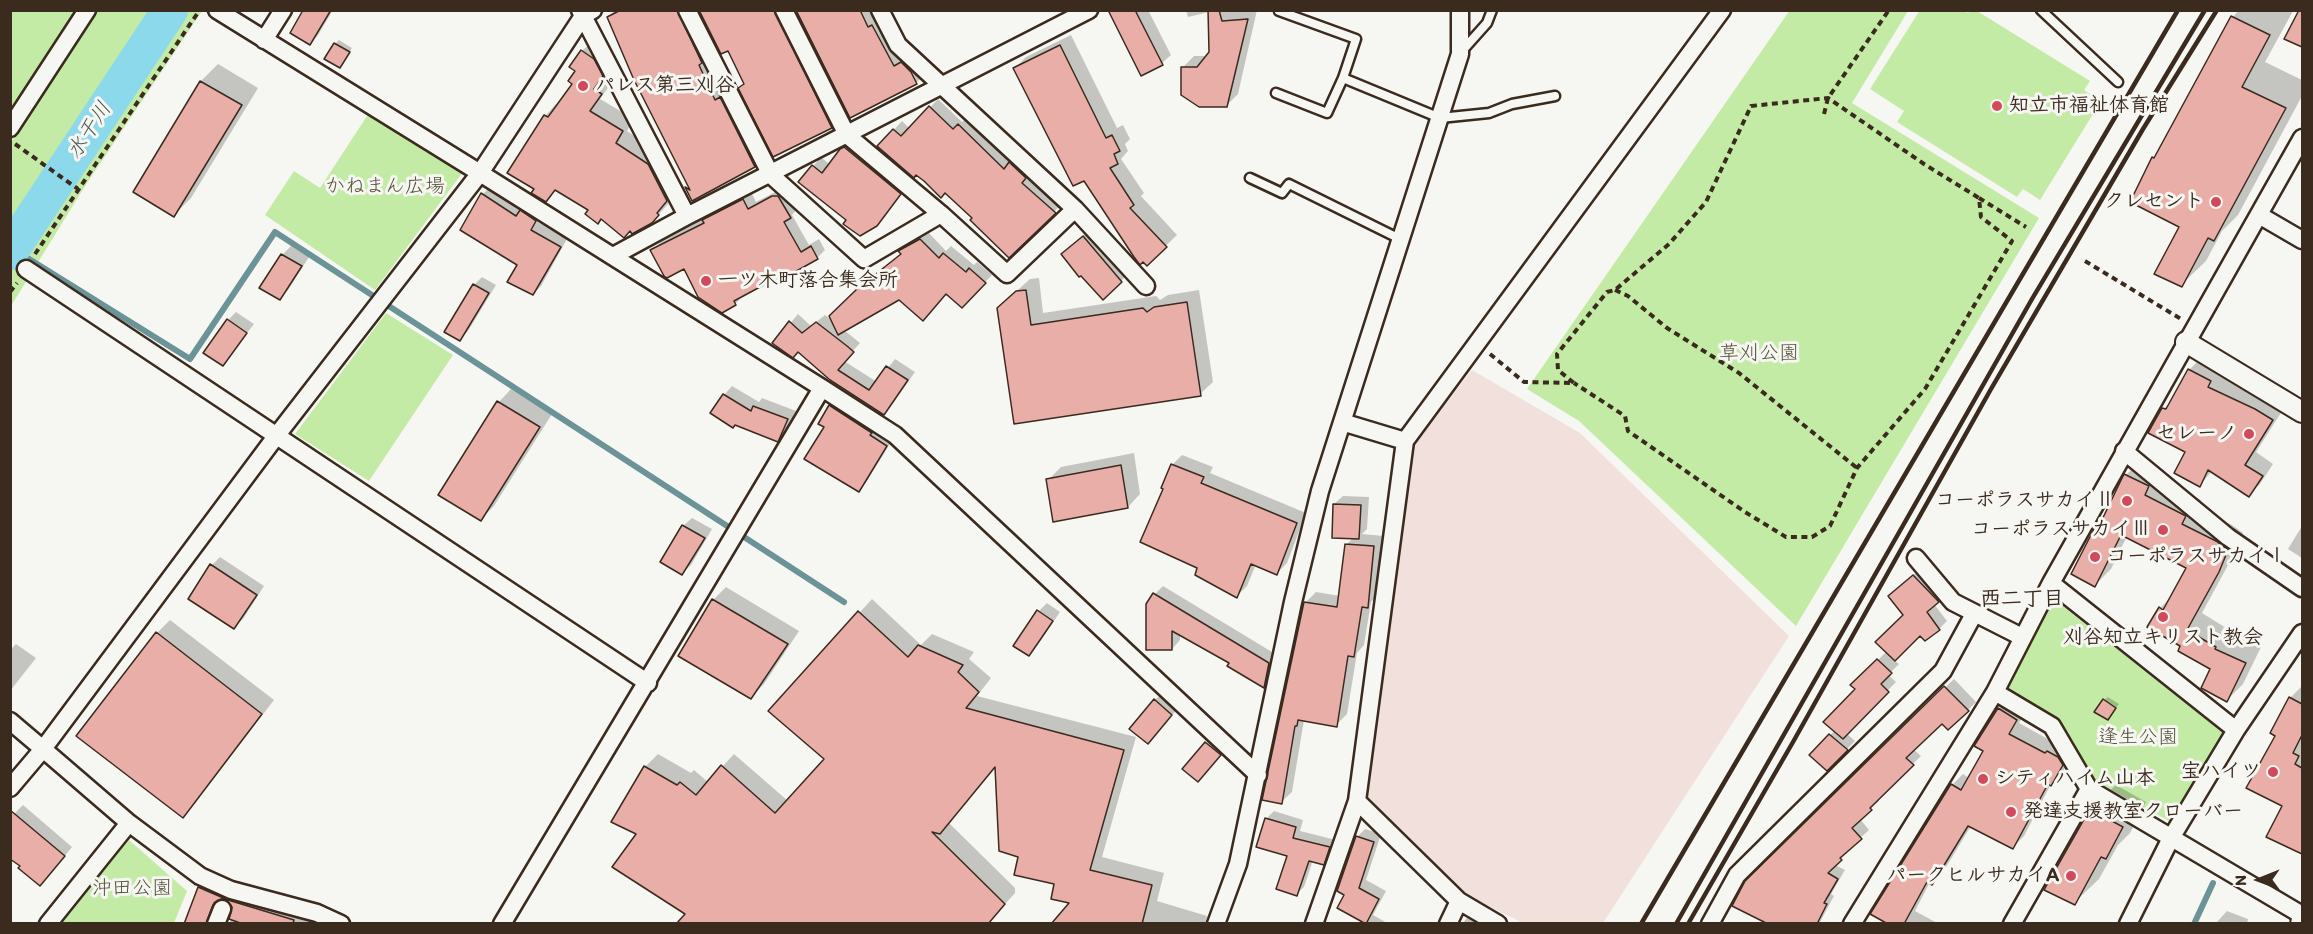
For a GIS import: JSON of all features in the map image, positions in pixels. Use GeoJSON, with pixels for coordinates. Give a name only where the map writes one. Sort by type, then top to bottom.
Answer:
{"type":"FeatureCollection","features":[{"type":"Feature","properties":{"kind":"street"},"geometry":{"type":"LineString","coordinates":[[10,128],[87,10]]}},
{"type":"Feature","properties":{"kind":"street"},"geometry":{"type":"LineString","coordinates":[[217,10],[896,435],[1258,775]]}},
{"type":"Feature","properties":{"kind":"street"},"geometry":{"type":"LineString","coordinates":[[264,40],[283,10]]}},
{"type":"Feature","properties":{"kind":"street"},"geometry":{"type":"LineString","coordinates":[[687,10],[771,175],[864,260],[941,214]]}},
{"type":"Feature","properties":{"kind":"street"},"geometry":{"type":"LineString","coordinates":[[784,10],[847,135],[941,214],[1007,274],[1075,210]]}},
{"type":"Feature","properties":{"kind":"street"},"geometry":{"type":"LineString","coordinates":[[880,10],[898,45],[1075,210],[1146,286]]}},
{"type":"Feature","properties":{"kind":"street"},"geometry":{"type":"LineString","coordinates":[[613,256],[1089,10]]}},
{"type":"Feature","properties":{"kind":"street"},"geometry":{"type":"LineString","coordinates":[[1216,924],[1238,864],[1293,602],[1320,490],[1460,54],[1460,10]]}},
{"type":"Feature","properties":{"kind":"street"},"geometry":{"type":"LineString","coordinates":[[1314,924],[1357,801],[1405,441],[1722,10]]}},
{"type":"Feature","properties":{"kind":"street"},"geometry":{"type":"LineString","coordinates":[[585,12],[687,216]]}},
{"type":"Feature","properties":{"kind":"street"},"geometry":{"type":"LineString","coordinates":[[10,788],[43,749],[277,435],[480,173],[585,12]]}},
{"type":"Feature","properties":{"kind":"street"},"geometry":{"type":"LineString","coordinates":[[1852,924],[1995,692],[2022,637],[2124,451],[2302,138]]}},
{"type":"Feature","properties":{"kind":"street"},"geometry":{"type":"LineString","coordinates":[[2259,215],[2302,240]]}},
{"type":"Feature","properties":{"kind":"street"},"geometry":{"type":"LineString","coordinates":[[26,269],[648,683]]}},
{"type":"Feature","properties":{"kind":"street"},"geometry":{"type":"LineString","coordinates":[[2190,334],[2302,412]]}},
{"type":"Feature","properties":{"kind":"street"},"geometry":{"type":"LineString","coordinates":[[502,924],[648,683],[822,388]]}},
{"type":"Feature","properties":{"kind":"street"},"geometry":{"type":"LineString","coordinates":[[1342,422],[1405,441]]}},
{"type":"Feature","properties":{"kind":"street"},"geometry":{"type":"LineString","coordinates":[[2124,451],[2228,537],[2302,588]]}},
{"type":"Feature","properties":{"kind":"street"},"geometry":{"type":"LineString","coordinates":[[1916,558],[1953,602],[2022,637]]}},
{"type":"Feature","properties":{"kind":"street"},"geometry":{"type":"LineString","coordinates":[[2051,583],[2236,730]]}},
{"type":"Feature","properties":{"kind":"street"},"geometry":{"type":"LineString","coordinates":[[1710,924],[1737,875],[1943,670],[1974,614]]}},
{"type":"Feature","properties":{"kind":"street"},"geometry":{"type":"LineString","coordinates":[[2128,924],[2171,838],[2236,730],[2302,633]]}},
{"type":"Feature","properties":{"kind":"street"},"geometry":{"type":"LineString","coordinates":[[1995,692],[2052,726],[2089,789],[2302,917],[2301,924]]}},
{"type":"Feature","properties":{"kind":"street"},"geometry":{"type":"LineString","coordinates":[[10,721],[129,823],[200,876],[231,890],[316,913],[341,924]]}},
{"type":"Feature","properties":{"kind":"street"},"geometry":{"type":"LineString","coordinates":[[2012,924],[2089,789]]}},
{"type":"Feature","properties":{"kind":"street"},"geometry":{"type":"LineString","coordinates":[[1357,801],[1459,901],[1498,924]]}},
{"type":"Feature","properties":{"kind":"street"},"geometry":{"type":"LineString","coordinates":[[48,924],[129,823]]}},
{"type":"Feature","properties":{"kind":"street"},"geometry":{"type":"LineString","coordinates":[[1448,924],[1459,901]]}},
{"type":"Feature","properties":{"kind":"lane"},"geometry":{"type":"LineString","coordinates":[[1460,54],[1487,23],[1492,10]]}},
{"type":"Feature","properties":{"kind":"lane"},"geometry":{"type":"LineString","coordinates":[[2041,10],[2118,82]]}},
{"type":"Feature","properties":{"kind":"lane"},"geometry":{"type":"LineString","coordinates":[[1276,93],[1327,113],[1343,78],[1356,39],[1279,12]]}},
{"type":"Feature","properties":{"kind":"lane"},"geometry":{"type":"LineString","coordinates":[[1343,78],[1440,118],[1489,113],[1512,104],[1555,96]]}},
{"type":"Feature","properties":{"kind":"lane"},"geometry":{"type":"LineString","coordinates":[[1250,178],[1282,193],[1288,184],[1400,239]]}},
{"type":"Feature","properties":{"kind":"path"},"geometry":{"type":"LineString","coordinates":[[10,292],[199,10]]}},
{"type":"Feature","properties":{"kind":"path"},"geometry":{"type":"LineString","coordinates":[[1824,114],[1828,98],[1889,10]]}},
{"type":"Feature","properties":{"kind":"path"},"geometry":{"type":"LineString","coordinates":[[1979,198],[1981,217],[2012,241],[1926,389],[1857,468],[1830,526],[1812,537],[1786,537],[1718,494],[1628,431],[1625,417],[1558,370],[1557,354],[1607,292],[1615,290],[1669,244],[1707,202],[1751,106],[1828,98],[1924,164],[2026,227]]}},
{"type":"Feature","properties":{"kind":"path"},"geometry":{"type":"LineString","coordinates":[[10,141],[78,189]]}},
{"type":"Feature","properties":{"kind":"path"},"geometry":{"type":"LineString","coordinates":[[2085,261],[2190,334]]}},
{"type":"Feature","properties":{"kind":"path"},"geometry":{"type":"LineString","coordinates":[[1615,290],[1628,296],[1666,328],[1739,373],[1857,468]]}},
{"type":"Feature","properties":{"kind":"path"},"geometry":{"type":"LineString","coordinates":[[1487,352],[1524,382],[1574,383]]}},
{"type":"Feature","properties":{"kind":"shaded area"},"geometry":{"type":"Polygon","coordinates":[[[1472,370],[1580,433],[1789,636],[1603,923],[1523,923],[1466,895],[1366,796],[1414,443],[1472,370]]]}},
{"type":"Feature","properties":{"kind":"green space"},"geometry":{"type":"Polygon","coordinates":[[[98,10],[158,11],[11,226],[11,142],[98,10]]]}},
{"type":"Feature","properties":{"kind":"green space","name":"草刈公園"},"geometry":{"type":"Polygon","coordinates":[[[1790,10],[1908,11],[1852,103],[2039,218],[1796,626],[1579,421],[1527,389],[1790,10]]]}},
{"type":"Feature","properties":{"kind":"green space","name":"知立市福祉体育館"},"geometry":{"type":"Polygon","coordinates":[[[1920,10],[1968,13],[1977,11],[2090,81],[2084,90],[2101,101],[2040,200],[2023,189],[2017,197],[1897,122],[1904,111],[1870,89],[1920,10]]]}},
{"type":"Feature","properties":{"kind":"green space"},"geometry":{"type":"Polygon","coordinates":[[[11,11],[78,11],[11,111],[11,11]]]}},
{"type":"Feature","properties":{"kind":"green space"},"geometry":{"type":"Polygon","coordinates":[[[183,11],[202,11],[85,186],[11,306],[11,269],[183,11]]]}},
{"type":"Feature","properties":{"kind":"green space","name":"かねまん広場"},"geometry":{"type":"Polygon","coordinates":[[[369,113],[463,172],[375,290],[265,215],[294,171],[320,188],[369,113]]]}},
{"type":"Feature","properties":{"kind":"green space"},"geometry":{"type":"Polygon","coordinates":[[[386,313],[453,355],[369,481],[295,434],[386,313]]]}},
{"type":"Feature","properties":{"kind":"green space","name":"逢生公園"},"geometry":{"type":"Polygon","coordinates":[[[2051,597],[2224,733],[2169,821],[2097,782],[2057,720],[2004,688],[2051,597]]]}},
{"type":"Feature","properties":{"kind":"green space","name":"沖田公園"},"geometry":{"type":"Polygon","coordinates":[[[129,840],[187,891],[174,923],[62,923],[129,840]]]}},
{"type":"Feature","properties":{"kind":"building"},"geometry":{"type":"Polygon","coordinates":[[[303,10],[331,10],[310,45],[290,33],[303,10]]]}},
{"type":"Feature","properties":{"kind":"building"},"geometry":{"type":"Polygon","coordinates":[[[621,10],[677,10],[702,63],[699,65],[715,100],[720,97],[755,167],[692,201],[685,187],[690,190],[634,80],[607,17],[621,10]]]}},
{"type":"Feature","properties":{"kind":"building"},"geometry":{"type":"Polygon","coordinates":[[[699,10],[774,10],[832,128],[773,157],[738,88],[744,84],[728,51],[721,54],[699,10]]]}},
{"type":"Feature","properties":{"kind":"building"},"geometry":{"type":"Polygon","coordinates":[[[796,10],[860,10],[868,27],[872,25],[894,66],[901,62],[911,72],[917,84],[850,118],[796,10]]]}},
{"type":"Feature","properties":{"kind":"building"},"geometry":{"type":"Polygon","coordinates":[[[1108,10],[1135,10],[1163,65],[1141,76],[1108,10]]]}},
{"type":"Feature","properties":{"kind":"building"},"geometry":{"type":"Polygon","coordinates":[[[1208,10],[1219,10],[1222,21],[1248,19],[1227,107],[1199,107],[1181,95],[1181,67],[1197,67],[1209,52],[1208,10]]]}},
{"type":"Feature","properties":{"kind":"building"},"geometry":{"type":"Polygon","coordinates":[[[2299,10],[2302,10],[2302,47],[2284,39],[2299,10]]]}},
{"type":"Feature","properties":{"kind":"building"},"geometry":{"type":"Polygon","coordinates":[[[2231,16],[2270,35],[2242,87],[2286,108],[2214,241],[2208,238],[2182,287],[2154,274],[2179,227],[2130,202],[2152,157],[2154,158],[2231,16]]]}},
{"type":"Feature","properties":{"kind":"building"},"geometry":{"type":"Polygon","coordinates":[[[334,43],[350,52],[340,68],[324,59],[334,43]]]}},
{"type":"Feature","properties":{"kind":"building"},"geometry":{"type":"Polygon","coordinates":[[[1060,45],[1106,138],[1112,135],[1120,151],[1114,154],[1118,164],[1110,168],[1134,205],[1130,208],[1167,247],[1147,266],[1143,262],[1140,265],[1134,257],[1084,181],[1073,186],[1013,68],[1060,45]]]}},
{"type":"Feature","properties":{"kind":"building"},"geometry":{"type":"Polygon","coordinates":[[[581,50],[594,59],[603,76],[594,89],[602,94],[590,111],[623,131],[616,143],[648,164],[667,201],[652,223],[632,234],[630,231],[624,238],[601,219],[598,224],[585,214],[588,210],[555,190],[546,202],[531,193],[534,189],[507,173],[544,115],[548,117],[572,84],[568,81],[575,71],[569,67],[581,50]]]}},
{"type":"Feature","properties":{"kind":"building"},"geometry":{"type":"Polygon","coordinates":[[[200,81],[242,105],[174,217],[133,192],[200,81]]]}},
{"type":"Feature","properties":{"kind":"building"},"geometry":{"type":"Polygon","coordinates":[[[929,106],[953,129],[958,124],[1004,169],[1009,162],[1026,178],[1022,183],[1056,213],[1009,258],[945,193],[941,198],[924,181],[916,175],[914,178],[877,146],[893,129],[901,136],[929,106]]]}},
{"type":"Feature","properties":{"kind":"building"},"geometry":{"type":"Polygon","coordinates":[[[844,147],[901,194],[877,226],[860,236],[843,224],[846,220],[798,182],[812,165],[822,173],[844,147]]]}},
{"type":"Feature","properties":{"kind":"building"},"geometry":{"type":"Polygon","coordinates":[[[481,193],[516,216],[520,210],[536,221],[531,230],[561,247],[533,295],[507,282],[517,265],[460,230],[481,193]]]}},
{"type":"Feature","properties":{"kind":"building"},"geometry":{"type":"Polygon","coordinates":[[[772,196],[778,196],[791,218],[784,222],[801,252],[811,246],[818,259],[775,283],[773,280],[734,301],[736,305],[722,313],[698,297],[684,269],[667,278],[664,276],[650,250],[704,223],[702,220],[743,199],[748,209],[772,196]]]}},
{"type":"Feature","properties":{"kind":"building"},"geometry":{"type":"Polygon","coordinates":[[[1083,236],[1122,282],[1103,300],[1081,276],[1079,277],[1061,254],[1083,236]]]}},
{"type":"Feature","properties":{"kind":"building"},"geometry":{"type":"Polygon","coordinates":[[[920,239],[939,258],[943,253],[966,272],[969,268],[986,283],[962,308],[946,294],[923,321],[899,300],[838,335],[829,316],[858,288],[901,254],[898,251],[920,239]]]}},
{"type":"Feature","properties":{"kind":"building"},"geometry":{"type":"Polygon","coordinates":[[[281,254],[302,266],[280,300],[259,288],[281,254]]]}},
{"type":"Feature","properties":{"kind":"building"},"geometry":{"type":"Polygon","coordinates":[[[473,284],[489,293],[460,341],[444,332],[473,284]]]}},
{"type":"Feature","properties":{"kind":"building"},"geometry":{"type":"Polygon","coordinates":[[[1026,290],[1031,325],[1143,308],[1147,312],[1154,307],[1187,302],[1201,396],[1014,424],[997,308],[1016,291],[1026,290]]]}},
{"type":"Feature","properties":{"kind":"building"},"geometry":{"type":"Polygon","coordinates":[[[227,319],[247,333],[223,366],[203,353],[227,319]]]}},
{"type":"Feature","properties":{"kind":"building"},"geometry":{"type":"Polygon","coordinates":[[[789,321],[802,333],[816,322],[854,352],[838,370],[869,390],[886,366],[908,380],[884,415],[830,380],[798,352],[793,358],[772,343],[789,321]]]}},
{"type":"Feature","properties":{"kind":"building"},"geometry":{"type":"Polygon","coordinates":[[[2188,369],[2211,381],[2208,387],[2273,420],[2245,465],[2263,476],[2249,497],[2208,470],[2200,487],[2174,473],[2185,452],[2148,433],[2162,408],[2166,409],[2188,369]]]}},
{"type":"Feature","properties":{"kind":"building"},"geometry":{"type":"Polygon","coordinates":[[[723,394],[751,411],[753,406],[788,419],[778,442],[735,425],[733,428],[710,413],[723,394]]]}},
{"type":"Feature","properties":{"kind":"building"},"geometry":{"type":"Polygon","coordinates":[[[497,401],[540,427],[481,521],[438,495],[497,401]]]}},
{"type":"Feature","properties":{"kind":"building"},"geometry":{"type":"Polygon","coordinates":[[[829,405],[872,433],[870,435],[887,446],[859,492],[804,459],[824,427],[818,424],[829,405]]]}},
{"type":"Feature","properties":{"kind":"building"},"geometry":{"type":"Polygon","coordinates":[[[1171,464],[1204,477],[1201,483],[1297,523],[1277,575],[1251,564],[1237,598],[1195,575],[1197,568],[1140,542],[1171,464]]]}},
{"type":"Feature","properties":{"kind":"building"},"geometry":{"type":"Polygon","coordinates":[[[1121,465],[1128,508],[1053,522],[1046,479],[1121,465]]]}},
{"type":"Feature","properties":{"kind":"building"},"geometry":{"type":"Polygon","coordinates":[[[2124,474],[2149,486],[2145,495],[2186,516],[2182,524],[2216,541],[2228,550],[2219,572],[2187,630],[2216,647],[2215,649],[2246,663],[2227,702],[2201,688],[2210,669],[2178,651],[2180,646],[2147,627],[2159,607],[2163,610],[2186,568],[2121,535],[2095,587],[2071,574],[2095,527],[2098,528],[2124,474]]]}},
{"type":"Feature","properties":{"kind":"building"},"geometry":{"type":"Polygon","coordinates":[[[1333,504],[1361,505],[1359,539],[1332,538],[1333,504]]]}},
{"type":"Feature","properties":{"kind":"building"},"geometry":{"type":"Polygon","coordinates":[[[682,525],[705,538],[682,575],[660,562],[682,525]]]}},
{"type":"Feature","properties":{"kind":"building"},"geometry":{"type":"Polygon","coordinates":[[[1345,544],[1374,546],[1368,608],[1362,607],[1354,657],[1348,656],[1337,727],[1298,720],[1295,726],[1282,804],[1262,800],[1304,602],[1337,607],[1345,544]]]}},
{"type":"Feature","properties":{"kind":"building"},"geometry":{"type":"Polygon","coordinates":[[[210,564],[257,595],[234,629],[188,599],[210,564]]]}},
{"type":"Feature","properties":{"kind":"building"},"geometry":{"type":"Polygon","coordinates":[[[1913,575],[1939,602],[1927,612],[1940,630],[1925,641],[1920,636],[1895,661],[1875,642],[1903,615],[1888,596],[1913,575]]]}},
{"type":"Feature","properties":{"kind":"building"},"geometry":{"type":"Polygon","coordinates":[[[1153,593],[1269,663],[1264,688],[1227,666],[1229,663],[1172,631],[1172,650],[1146,650],[1146,604],[1153,593]]]}},
{"type":"Feature","properties":{"kind":"building"},"geometry":{"type":"Polygon","coordinates":[[[712,599],[788,644],[751,699],[678,656],[712,599]]]}},
{"type":"Feature","properties":{"kind":"building"},"geometry":{"type":"Polygon","coordinates":[[[1037,610],[1053,621],[1029,656],[1013,646],[1037,610]]]}},
{"type":"Feature","properties":{"kind":"building"},"geometry":{"type":"Polygon","coordinates":[[[858,611],[908,657],[918,645],[963,665],[958,672],[979,692],[966,708],[1124,750],[1090,870],[1152,885],[1142,924],[1051,924],[1069,903],[1051,899],[1054,884],[1014,875],[1018,857],[999,851],[995,767],[940,834],[932,832],[1005,904],[988,924],[676,924],[685,914],[612,867],[636,834],[611,822],[644,766],[677,785],[680,782],[696,795],[721,765],[775,813],[824,759],[768,711],[858,611]]]}},
{"type":"Feature","properties":{"kind":"building"},"geometry":{"type":"Polygon","coordinates":[[[156,632],[262,714],[183,818],[76,736],[156,632]]]}},
{"type":"Feature","properties":{"kind":"building"},"geometry":{"type":"Polygon","coordinates":[[[1877,659],[1892,673],[1881,684],[1889,692],[1843,739],[1823,722],[1855,689],[1850,685],[1877,659]]]}},
{"type":"Feature","properties":{"kind":"building"},"geometry":{"type":"Polygon","coordinates":[[[1944,686],[1969,711],[1948,730],[1942,724],[1906,758],[1914,765],[1852,828],[1862,839],[1840,858],[1842,860],[1828,873],[1838,879],[1824,903],[1827,904],[1817,924],[1768,924],[1732,906],[1745,881],[1944,686]]]}},
{"type":"Feature","properties":{"kind":"building"},"geometry":{"type":"Polygon","coordinates":[[[2289,697],[2302,704],[2302,735],[2293,753],[2299,756],[2295,764],[2302,768],[2302,854],[2266,837],[2282,806],[2246,788],[2275,736],[2270,733],[2289,697]]]}},
{"type":"Feature","properties":{"kind":"building"},"geometry":{"type":"Polygon","coordinates":[[[1154,699],[1172,715],[1148,744],[1129,729],[1154,699]]]}},
{"type":"Feature","properties":{"kind":"building"},"geometry":{"type":"Polygon","coordinates":[[[2103,699],[2116,708],[2108,720],[2094,712],[2103,699]]]}},
{"type":"Feature","properties":{"kind":"building"},"geometry":{"type":"Polygon","coordinates":[[[1998,708],[2017,720],[2009,734],[2045,753],[2047,751],[2058,757],[2063,765],[2051,786],[2048,784],[2013,849],[1968,826],[1932,885],[1927,882],[1904,924],[1888,924],[1870,914],[1951,784],[1961,790],[1983,751],[1974,746],[1998,708]]]}},
{"type":"Feature","properties":{"kind":"building"},"geometry":{"type":"Polygon","coordinates":[[[1829,734],[1848,750],[1827,771],[1809,755],[1829,734]]]}},
{"type":"Feature","properties":{"kind":"building"},"geometry":{"type":"Polygon","coordinates":[[[1205,742],[1221,755],[1198,782],[1182,769],[1205,742]]]}},
{"type":"Feature","properties":{"kind":"building"},"geometry":{"type":"Polygon","coordinates":[[[2090,809],[2123,827],[2106,859],[2101,857],[2075,905],[2044,890],[2090,809]]]}},
{"type":"Feature","properties":{"kind":"building"},"geometry":{"type":"Polygon","coordinates":[[[10,810],[65,856],[40,886],[10,859],[10,810]]]}},
{"type":"Feature","properties":{"kind":"building"},"geometry":{"type":"Polygon","coordinates":[[[1265,818],[1296,827],[1293,838],[1330,847],[1324,865],[1309,861],[1297,896],[1276,889],[1287,856],[1256,847],[1265,818]]]}},
{"type":"Feature","properties":{"kind":"building"},"geometry":{"type":"Polygon","coordinates":[[[1356,836],[1374,842],[1359,888],[1379,899],[1366,924],[1337,908],[1344,895],[1337,891],[1356,836]]]}},
{"type":"Feature","properties":{"kind":"building"},"geometry":{"type":"Polygon","coordinates":[[[198,887],[228,900],[294,920],[293,924],[243,924],[229,919],[232,907],[226,900],[221,899],[213,905],[206,924],[184,924],[198,887]]]}},
{"type":"Feature","properties":{"kind":"waterway","name":"水干川"},"geometry":{"type":"LineString","coordinates":[[10,252],[170,10]]}},
{"type":"Feature","properties":{"kind":"waterway"},"geometry":{"type":"LineString","coordinates":[[13,249],[190,359],[275,232],[844,602]]}},
{"type":"Feature","properties":{"kind":"waterway"},"geometry":{"type":"LineString","coordinates":[[2194,924],[2213,883]]}},
{"type":"Feature","properties":{"kind":"railway"},"geometry":{"type":"LineString","coordinates":[[1641,924],[2178,10]]}},
{"type":"Feature","properties":{"kind":"railway"},"geometry":{"type":"LineString","coordinates":[[1676,924],[2032,299],[2205,10]]}},
{"type":"Feature","properties":{"kind":"railway"},"geometry":{"type":"LineString","coordinates":[[1688,924],[1991,389],[2143,129],[2217,10]]}},
{"type":"Feature","properties":{"kind":"place","name":"パレス第三刈谷"},"geometry":{"type":"Point","coordinates":[583,86]}},
{"type":"Feature","properties":{"kind":"place","name":"知立市福祉体育館"},"geometry":{"type":"Point","coordinates":[1997,106]}},
{"type":"Feature","properties":{"kind":"place","name":"クレセント"},"geometry":{"type":"Point","coordinates":[2216,202]}},
{"type":"Feature","properties":{"kind":"place","name":"一ツ木町落合集会所"},"geometry":{"type":"Point","coordinates":[706,281]}},
{"type":"Feature","properties":{"kind":"place","name":"セレーノ"},"geometry":{"type":"Point","coordinates":[2249,434]}},
{"type":"Feature","properties":{"kind":"place","name":"コーポラスサカイⅡ"},"geometry":{"type":"Point","coordinates":[2127,501]}},
{"type":"Feature","properties":{"kind":"place","name":"コーポラスサカイⅢ"},"geometry":{"type":"Point","coordinates":[2163,530]}},
{"type":"Feature","properties":{"kind":"place","name":"コーポラスサカイⅠ"},"geometry":{"type":"Point","coordinates":[2095,557]}},
{"type":"Feature","properties":{"kind":"place","name":"刈谷知立キリスト教会"},"geometry":{"type":"Point","coordinates":[2163,617]}},
{"type":"Feature","properties":{"kind":"place","name":"宝ハイツ"},"geometry":{"type":"Point","coordinates":[2273,772]}},
{"type":"Feature","properties":{"kind":"place","name":"シティハイム山本"},"geometry":{"type":"Point","coordinates":[1983,779]}},
{"type":"Feature","properties":{"kind":"place","name":"発達支援教室クローバー"},"geometry":{"type":"Point","coordinates":[2011,812]}},
{"type":"Feature","properties":{"kind":"place","name":"パークヒルサカイA"},"geometry":{"type":"Point","coordinates":[2071,876]}},
{"type":"Feature","properties":{"kind":"district","name":"西二丁目"},"geometry":{"type":"Point","coordinates":[2022,600]}}]}
